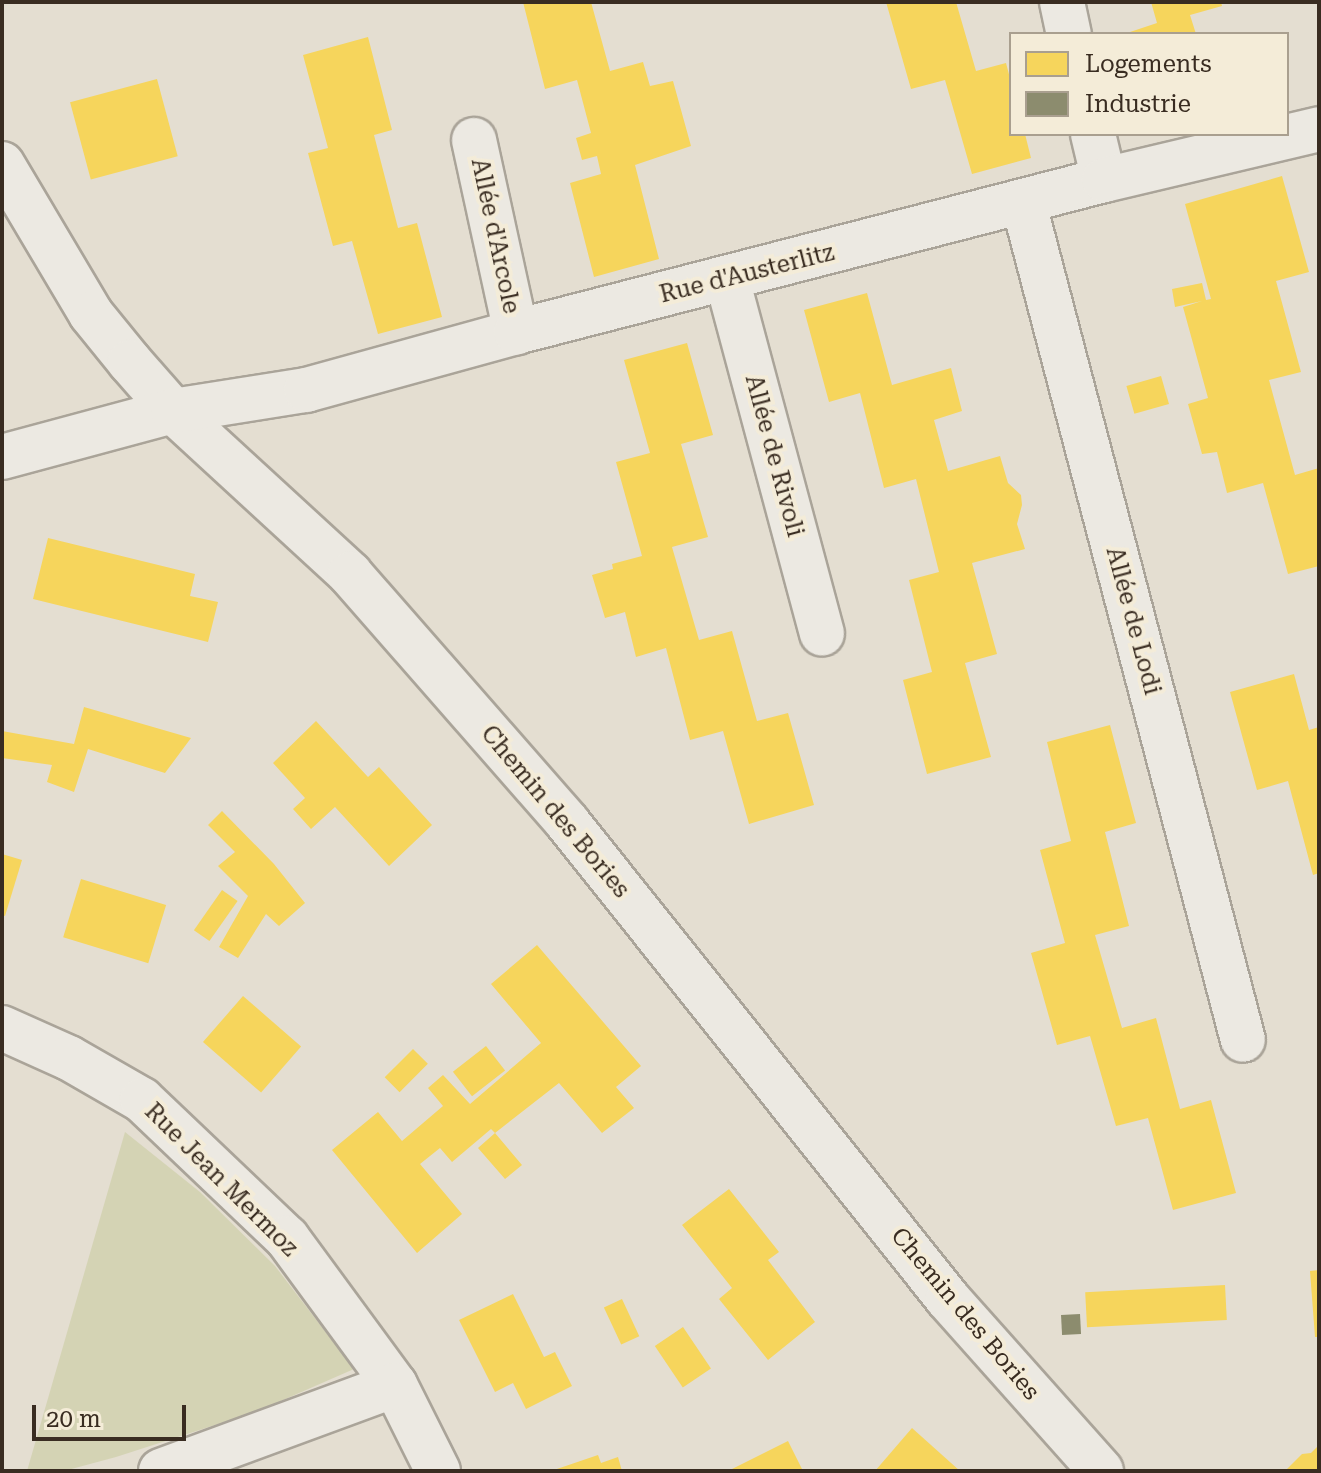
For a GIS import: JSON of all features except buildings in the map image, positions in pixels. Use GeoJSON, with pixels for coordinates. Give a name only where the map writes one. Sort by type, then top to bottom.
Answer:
{"type":"FeatureCollection","features":[{"type":"Feature","properties":{"kind":"street"},"geometry":{"type":"LineString","coordinates":[[1062,2],[1069,32]]}},
{"type":"Feature","properties":{"kind":"street","name":"Rue d'Austerlitz"},"geometry":{"type":"LineString","coordinates":[[2,457],[173,411],[306,390],[516,332],[1104,180],[1319,129]]}},
{"type":"Feature","properties":{"kind":"street"},"geometry":{"type":"LineString","coordinates":[[1093,136],[1104,180]]}},
{"type":"Feature","properties":{"kind":"street","name":"Allée d'Arcole"},"geometry":{"type":"LineString","coordinates":[[474,140],[516,332]]}},
{"type":"Feature","properties":{"kind":"street","name":"Chemin des Bories"},"geometry":{"type":"LineString","coordinates":[[2,164],[91,314],[173,411],[350,574],[526,774],[948,1299],[1101,1471]]}},
{"type":"Feature","properties":{"kind":"street","name":"Allée de Lodi"},"geometry":{"type":"LineString","coordinates":[[1023,201],[1243,1040]]}},
{"type":"Feature","properties":{"kind":"street","name":"Allée de Rivoli"},"geometry":{"type":"LineString","coordinates":[[727,279],[822,634]]}},
{"type":"Feature","properties":{"kind":"street","name":"Rue Jean Mermoz"},"geometry":{"type":"LineString","coordinates":[[2,1028],[69,1058],[142,1100],[287,1238],[395,1385],[438,1471]]}},
{"type":"Feature","properties":{"kind":"street"},"geometry":{"type":"LineString","coordinates":[[161,1471],[395,1385]]}},
{"type":"Feature","properties":{"kind":"green space"},"geometry":{"type":"Polygon","coordinates":[[[125,1132],[200,1192],[275,1266],[354,1369],[258,1411],[116,1457],[64,1471],[27,1471],[125,1132]]]}}]}
